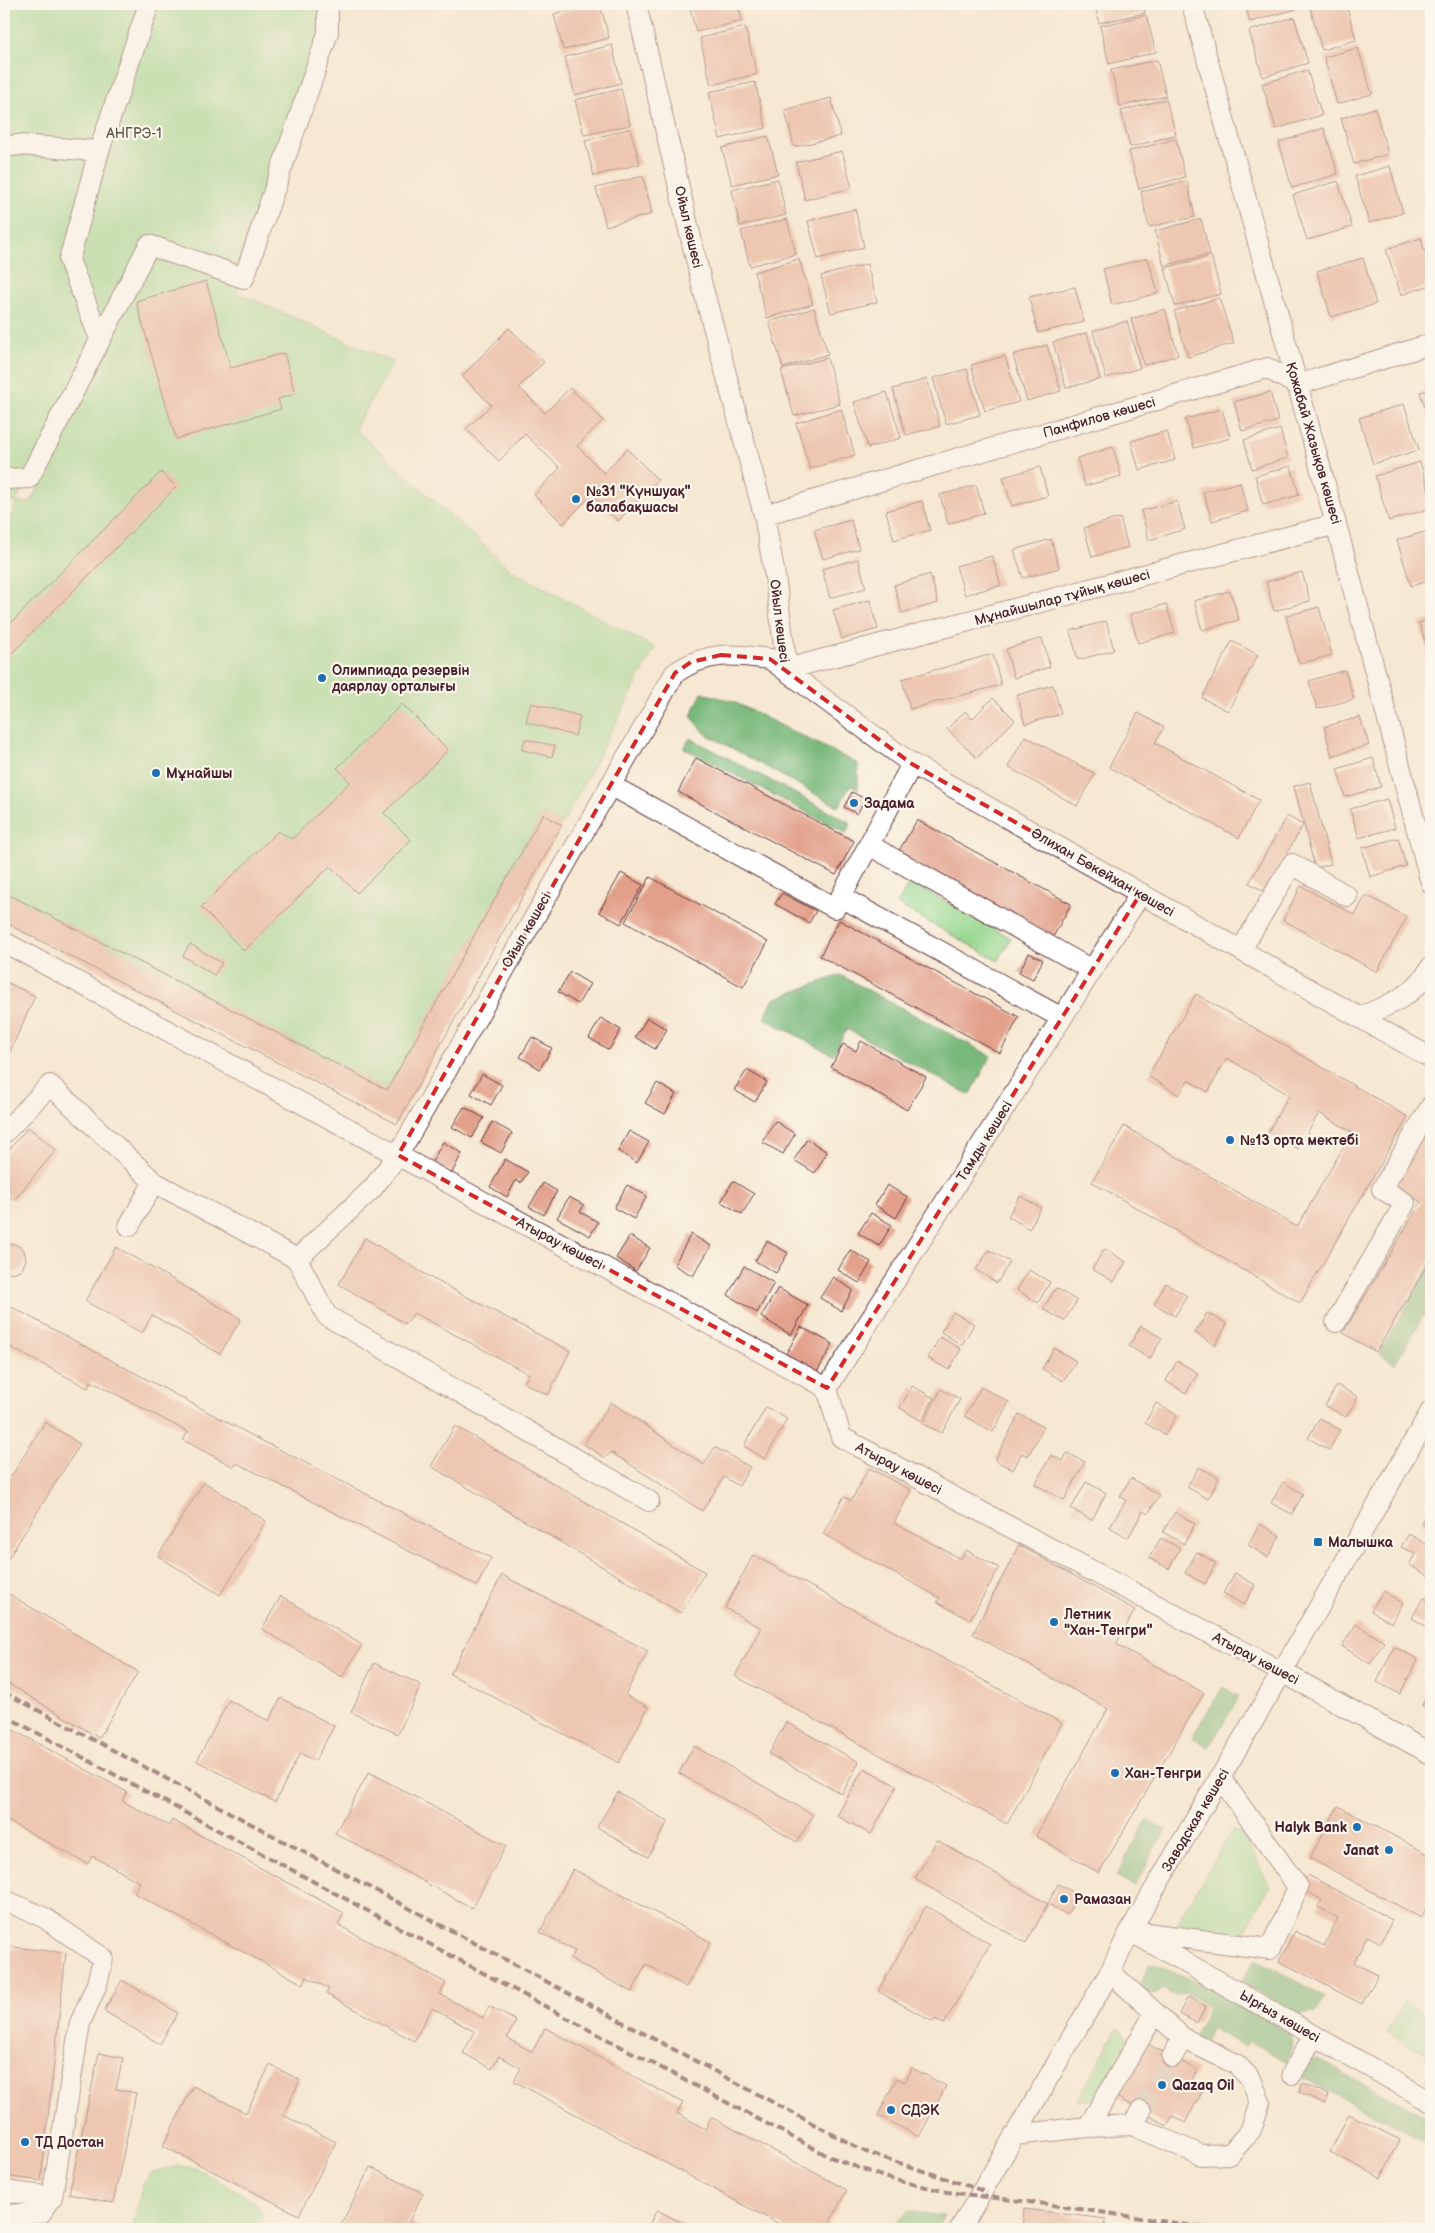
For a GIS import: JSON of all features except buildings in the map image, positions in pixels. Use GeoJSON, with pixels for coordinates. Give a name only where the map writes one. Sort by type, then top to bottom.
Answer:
{"type":"FeatureCollection","features":[{"type":"Feature","properties":{"kind":"street"},"geometry":{"type":"LineString","coordinates":[[100,339],[69,260],[99,151],[149,4]]}},
{"type":"Feature","properties":{"kind":"street"},"geometry":{"type":"LineString","coordinates":[[4,479],[29,478],[149,245],[244,278],[328,33],[328,4]]}},
{"type":"Feature","properties":{"kind":"street","name":"Ойыл көшесі"},"geometry":{"type":"LineString","coordinates":[[636,4],[702,284],[764,515],[775,576],[787,669]]}},
{"type":"Feature","properties":{"kind":"street","name":"Қожабай Жазықов көшесі"},"geometry":{"type":"LineString","coordinates":[[1192,4],[1336,524],[1431,883]]}},
{"type":"Feature","properties":{"kind":"street"},"geometry":{"type":"LineString","coordinates":[[4,147],[18,145],[99,151]]}},
{"type":"Feature","properties":{"kind":"street"},"geometry":{"type":"LineString","coordinates":[[1298,385],[1431,344]]}},
{"type":"Feature","properties":{"kind":"street","name":"Панфилов көшесі"},"geometry":{"type":"LineString","coordinates":[[764,515],[1267,368],[1298,385]]}},
{"type":"Feature","properties":{"kind":"street","name":"Мұнайшылар тұйық көшесі"},"geometry":{"type":"LineString","coordinates":[[787,669],[1336,524]]}},
{"type":"Feature","properties":{"kind":"street","name":"Ойыл көшесі"},"geometry":{"type":"LineString","coordinates":[[297,1259],[372,1188],[398,1155],[675,673],[691,662],[722,655],[745,655],[770,659],[787,669]]}},
{"type":"Feature","properties":{"kind":"street","name":"Әлихан Бөкейхан көшесі"},"geometry":{"type":"LineString","coordinates":[[787,669],[912,764],[1431,1058]]}},
{"type":"Feature","properties":{"kind":"street"},"geometry":{"type":"LineString","coordinates":[[610,786],[835,908],[912,764]]}},
{"type":"Feature","properties":{"kind":"street"},"geometry":{"type":"LineString","coordinates":[[869,845],[1092,970]]}},
{"type":"Feature","properties":{"kind":"street"},"geometry":{"type":"LineString","coordinates":[[1241,950],[1292,864],[1347,896]]}},
{"type":"Feature","properties":{"kind":"street","name":"Тамды көшесі"},"geometry":{"type":"LineString","coordinates":[[827,1388],[1141,893]]}},
{"type":"Feature","properties":{"kind":"street"},"geometry":{"type":"LineString","coordinates":[[841,897],[1062,1018]]}},
{"type":"Feature","properties":{"kind":"street","name":"Атырау көшесі"},"geometry":{"type":"LineString","coordinates":[[4,942],[827,1388],[841,1438],[1282,1672],[1431,1754]]}},
{"type":"Feature","properties":{"kind":"street"},"geometry":{"type":"LineString","coordinates":[[1360,1017],[1400,1000],[1416,988],[1431,967]]}},
{"type":"Feature","properties":{"kind":"street"},"geometry":{"type":"LineString","coordinates":[[4,1133],[50,1085],[154,1182],[297,1259],[327,1316],[649,1501]]}},
{"type":"Feature","properties":{"kind":"street"},"geometry":{"type":"LineString","coordinates":[[1336,1322],[1405,1203],[1382,1189],[1431,1106]]}},
{"type":"Feature","properties":{"kind":"street"},"geometry":{"type":"LineString","coordinates":[[129,1226],[154,1182]]}},
{"type":"Feature","properties":{"kind":"street","name":"Заводская көшесі"},"geometry":{"type":"LineString","coordinates":[[960,2229],[1110,1972],[1130,1931],[1282,1672],[1431,1411]]}},
{"type":"Feature","properties":{"kind":"street"},"geometry":{"type":"LineString","coordinates":[[1130,1931],[1270,1949],[1298,1887],[1220,1777]]}},
{"type":"Feature","properties":{"kind":"street"},"geometry":{"type":"LineString","coordinates":[[4,1900],[43,1918],[103,1958],[97,1984],[80,2023],[52,2197],[41,2221],[4,2215]]}},
{"type":"Feature","properties":{"kind":"street","name":"Ырғыз көшесі"},"geometry":{"type":"LineString","coordinates":[[1130,1931],[1431,2102]]}},
{"type":"Feature","properties":{"kind":"street"},"geometry":{"type":"LineString","coordinates":[[1014,2135],[1088,2127],[1137,2118],[1201,2155],[1230,2154],[1251,2130],[1260,2102],[1251,2079],[1236,2064],[1183,2038],[1110,1972]]}},
{"type":"Feature","properties":{"kind":"street"},"geometry":{"type":"LineString","coordinates":[[1088,2127],[1156,2013]]}},
{"type":"Feature","properties":{"kind":"street"},"geometry":{"type":"LineString","coordinates":[[1292,2074],[1314,2035]]}},
{"type":"Feature","properties":{"kind":"street"},"geometry":{"type":"LineString","coordinates":[[1172,2057],[1183,2038]]}},
{"type":"Feature","properties":{"kind":"street"},"geometry":{"type":"LineString","coordinates":[[4,2191],[52,2197]]}},
{"type":"Feature","properties":{"kind":"highlighted area"},"geometry":{"type":"Polygon","coordinates":[[[721,655],[770,659],[912,764],[1141,893],[827,1388],[398,1155],[675,673],[691,662],[721,655]]]}},
{"type":"Feature","properties":{"kind":"green space","name":"Олимпиада резервін даярлау орталығы"},"geometry":{"type":"Polygon","coordinates":[[[4,4],[328,4],[244,278],[236,292],[393,362],[355,429],[511,570],[655,648],[562,825],[543,814],[387,1090],[4,892],[4,538],[16,502],[4,502],[4,4]],[[145,269],[16,501],[30,503],[145,269]]]}},
{"type":"Feature","properties":{"kind":"green space"},"geometry":{"type":"Polygon","coordinates":[[[702,693],[732,701],[858,764],[858,789],[850,786],[839,807],[706,734],[691,716],[702,693]]]}},
{"type":"Feature","properties":{"kind":"green space"},"geometry":{"type":"Polygon","coordinates":[[[690,738],[851,823],[846,833],[684,748],[690,738]]]}},
{"type":"Feature","properties":{"kind":"green space"},"geometry":{"type":"Polygon","coordinates":[[[910,882],[1011,938],[998,961],[897,904],[910,882]]]}},
{"type":"Feature","properties":{"kind":"green space"},"geometry":{"type":"Polygon","coordinates":[[[840,975],[991,1056],[970,1095],[847,1029],[833,1055],[764,1018],[774,999],[840,975]]]}},
{"type":"Feature","properties":{"kind":"green space"},"geometry":{"type":"Polygon","coordinates":[[[1431,1264],[1431,1303],[1395,1364],[1379,1353],[1431,1264]]]}},
{"type":"Feature","properties":{"kind":"green space"},"geometry":{"type":"Polygon","coordinates":[[[1223,1687],[1239,1697],[1209,1747],[1192,1737],[1223,1687]]]}},
{"type":"Feature","properties":{"kind":"green space"},"geometry":{"type":"Polygon","coordinates":[[[1147,1820],[1165,1831],[1135,1886],[1116,1876],[1147,1820]]]}},
{"type":"Feature","properties":{"kind":"green space"},"geometry":{"type":"Polygon","coordinates":[[[1232,1830],[1243,1834],[1270,1887],[1242,1936],[1176,1926],[1232,1830]]]}},
{"type":"Feature","properties":{"kind":"green space"},"geometry":{"type":"Polygon","coordinates":[[[1255,1959],[1325,1997],[1316,2012],[1298,2014],[1241,1982],[1255,1959]]]}},
{"type":"Feature","properties":{"kind":"green space"},"geometry":{"type":"Polygon","coordinates":[[[1150,1963],[1221,1991],[1290,2034],[1293,2047],[1287,2062],[1249,2041],[1246,2047],[1211,2028],[1204,2041],[1195,2036],[1209,2006],[1186,1993],[1176,1996],[1163,1989],[1152,1995],[1139,1987],[1150,1963]]]}},
{"type":"Feature","properties":{"kind":"green space"},"geometry":{"type":"Polygon","coordinates":[[[1404,2001],[1431,2016],[1431,2056],[1387,2032],[1404,2001]]]}},
{"type":"Feature","properties":{"kind":"green space"},"geometry":{"type":"Polygon","coordinates":[[[1118,2027],[1127,2038],[1125,2056],[1098,2099],[1077,2101],[1118,2027]]]}},
{"type":"Feature","properties":{"kind":"green space"},"geometry":{"type":"Polygon","coordinates":[[[1318,2060],[1431,2119],[1431,2144],[1301,2077],[1309,2061],[1318,2060]]]}},
{"type":"Feature","properties":{"kind":"green space"},"geometry":{"type":"Polygon","coordinates":[[[178,2166],[196,2168],[254,2201],[263,2215],[256,2229],[142,2229],[133,2225],[143,2183],[153,2172],[178,2166]]]}},
{"type":"Feature","properties":{"kind":"green space"},"geometry":{"type":"Polygon","coordinates":[[[908,2211],[944,2216],[936,2229],[891,2229],[908,2211]]]}},
{"type":"Feature","properties":{"kind":"tunnel"},"geometry":{"type":"LineString","coordinates":[[1141,2111],[1172,2057]]}},
{"type":"Feature","properties":{"kind":"railway"},"geometry":{"type":"LineString","coordinates":[[4,1692],[866,2152],[987,2192]]}},
{"type":"Feature","properties":{"kind":"railway"},"geometry":{"type":"LineString","coordinates":[[4,1715],[565,2017],[830,2157],[887,2178],[947,2192],[1216,2229]]}},
{"type":"Feature","properties":{"kind":"place","name":"№31 \"Күншуақ\" балабақшасы"},"geometry":{"type":"Point","coordinates":[576,499]}},
{"type":"Feature","properties":{"kind":"place","name":"Олимпиада резервін даярлау орталығы"},"geometry":{"type":"Point","coordinates":[322,678]}},
{"type":"Feature","properties":{"kind":"place","name":"Мұнайшы"},"geometry":{"type":"Point","coordinates":[156,773]}},
{"type":"Feature","properties":{"kind":"place","name":"Задама"},"geometry":{"type":"Point","coordinates":[854,803]}},
{"type":"Feature","properties":{"kind":"place","name":"№13 орта мектебі"},"geometry":{"type":"Point","coordinates":[1230,1140]}},
{"type":"Feature","properties":{"kind":"place","name":"Малышка"},"geometry":{"type":"Point","coordinates":[1318,1542]}},
{"type":"Feature","properties":{"kind":"place","name":"Летник \"Хан-Тенгри\""},"geometry":{"type":"Point","coordinates":[1054,1622]}},
{"type":"Feature","properties":{"kind":"place","name":"Хан-Тенгри"},"geometry":{"type":"Point","coordinates":[1115,1773]}},
{"type":"Feature","properties":{"kind":"place","name":"Halyk Bank"},"geometry":{"type":"Point","coordinates":[1357,1827]}},
{"type":"Feature","properties":{"kind":"place","name":"Janat"},"geometry":{"type":"Point","coordinates":[1389,1850]}},
{"type":"Feature","properties":{"kind":"place","name":"Рамазан"},"geometry":{"type":"Point","coordinates":[1064,1899]}},
{"type":"Feature","properties":{"kind":"place","name":"Qazaq Oil"},"geometry":{"type":"Point","coordinates":[1162,2085]}},
{"type":"Feature","properties":{"kind":"place","name":"СДЭК"},"geometry":{"type":"Point","coordinates":[891,2110]}},
{"type":"Feature","properties":{"kind":"place","name":"ТД Достан"},"geometry":{"type":"Point","coordinates":[25,2142]}},
{"type":"Feature","properties":{"kind":"park label","name":"АНГРЭ-1"},"geometry":{"type":"Point","coordinates":[134,133]}}]}
